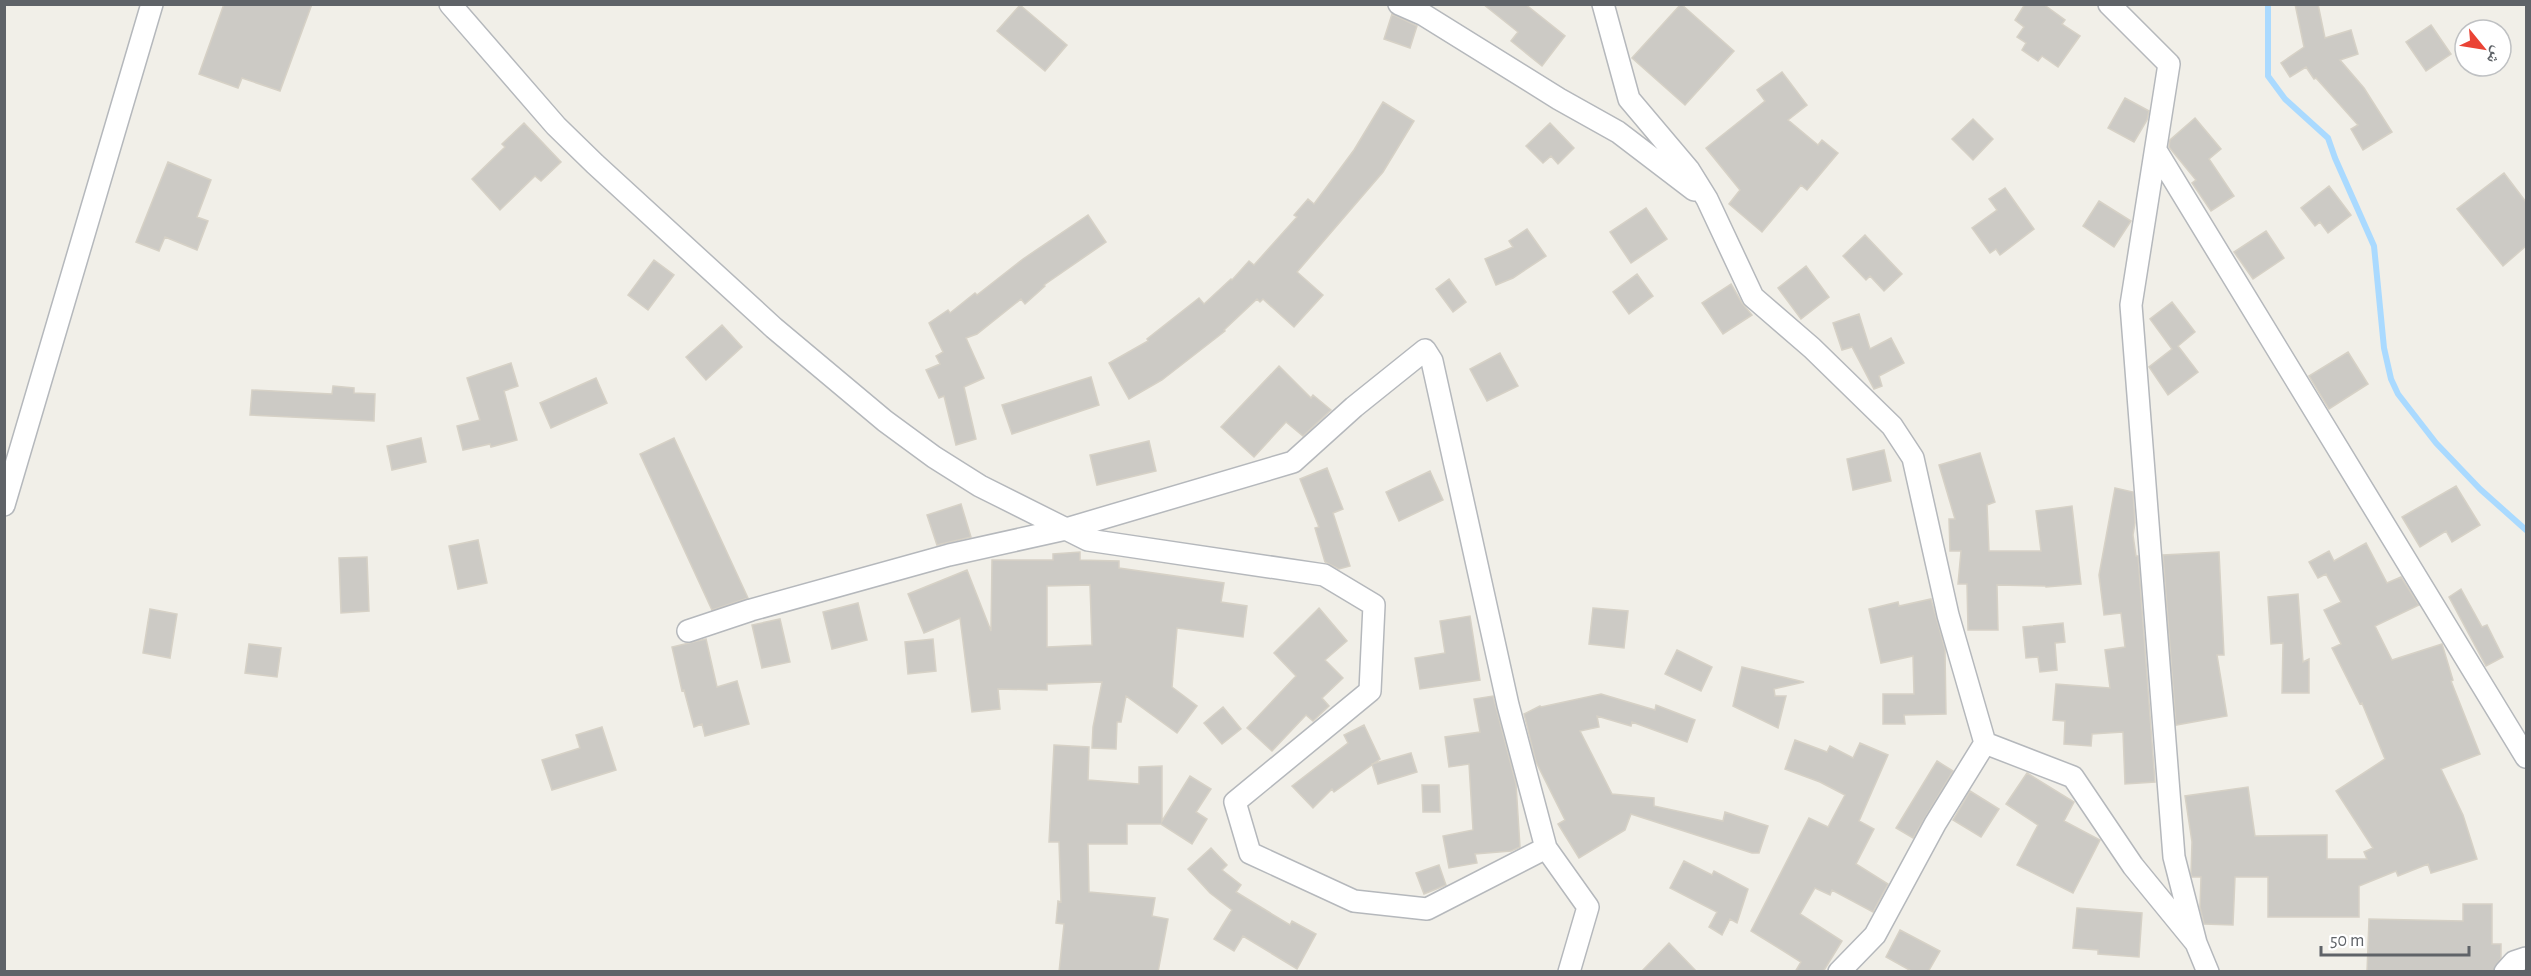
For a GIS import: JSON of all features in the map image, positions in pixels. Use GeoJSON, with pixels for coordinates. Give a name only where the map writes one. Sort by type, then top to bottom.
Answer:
{"type":"FeatureCollection","features":[{"type":"Feature","properties":{"kind":"street"},"geometry":{"type":"LineString","coordinates":[[4,505],[152,4]]}},
{"type":"Feature","properties":{"kind":"street"},"geometry":{"type":"LineString","coordinates":[[450,4],[556,126],[774,328],[885,421],[934,457],[980,486],[1088,540],[1324,575],[1374,605],[1370,691],[1235,802],[1250,853],[1354,902],[1427,909],[1546,848]]}},
{"type":"Feature","properties":{"kind":"street"},"geometry":{"type":"LineString","coordinates":[[1399,4],[1424,15],[1559,99],[1618,132],[1707,199]]}},
{"type":"Feature","properties":{"kind":"street"},"geometry":{"type":"LineString","coordinates":[[1603,4],[1629,99],[1689,170],[1707,199],[1753,297],[1812,348],[1892,426],[1913,458],[1948,615],[1985,743],[1935,824],[1875,935],[1839,972]]}},
{"type":"Feature","properties":{"kind":"street"},"geometry":{"type":"LineString","coordinates":[[2109,4],[2169,64],[2157,152],[2131,305],[2174,856],[2196,943],[2208,972]]}},
{"type":"Feature","properties":{"kind":"street"},"geometry":{"type":"LineString","coordinates":[[2157,152],[2526,757]]}},
{"type":"Feature","properties":{"kind":"street"},"geometry":{"type":"LineString","coordinates":[[688,631],[751,610],[949,555],[1066,529],[1293,462],[1354,406],[1425,350],[1432,362],[1508,705],[1546,848],[1588,907],[1569,972]]}},
{"type":"Feature","properties":{"kind":"street"},"geometry":{"type":"LineString","coordinates":[[1985,743],[2073,777],[2133,866],[2196,943]]}},
{"type":"Feature","properties":{"kind":"street"},"geometry":{"type":"LineString","coordinates":[[2505,972],[2514,962],[2526,958]]}},
{"type":"Feature","properties":{"kind":"building"},"geometry":{"type":"Polygon","coordinates":[[[224,4],[312,4],[280,91],[242,78],[238,88],[199,74],[224,4]]]}},
{"type":"Feature","properties":{"kind":"building"},"geometry":{"type":"Polygon","coordinates":[[[1483,4],[1525,4],[1565,36],[1542,66],[1511,41],[1518,32],[1483,4]]]}},
{"type":"Feature","properties":{"kind":"building"},"geometry":{"type":"Polygon","coordinates":[[[1681,4],[1734,51],[1685,105],[1632,58],[1681,4]]]}},
{"type":"Feature","properties":{"kind":"building"},"geometry":{"type":"Polygon","coordinates":[[[2025,4],[2043,4],[2065,20],[2062,24],[2080,36],[2058,67],[2042,56],[2038,61],[2022,50],[2026,43],[2017,37],[2024,27],[2015,20],[2025,4]]]}},
{"type":"Feature","properties":{"kind":"building"},"geometry":{"type":"Polygon","coordinates":[[[2295,4],[2318,4],[2325,38],[2351,30],[2358,54],[2340,60],[2364,88],[2392,132],[2363,150],[2351,129],[2358,125],[2316,78],[2314,79],[2306,67],[2290,77],[2281,63],[2304,47],[2295,4]]]}},
{"type":"Feature","properties":{"kind":"building"},"geometry":{"type":"Polygon","coordinates":[[[1020,5],[1067,45],[1045,71],[997,31],[1020,5]]]}},
{"type":"Feature","properties":{"kind":"building"},"geometry":{"type":"Polygon","coordinates":[[[1392,14],[1417,26],[1410,48],[1384,39],[1392,14]]]}},
{"type":"Feature","properties":{"kind":"building"},"geometry":{"type":"Polygon","coordinates":[[[2431,25],[2451,54],[2426,71],[2406,42],[2431,25]]]}},
{"type":"Feature","properties":{"kind":"building"},"geometry":{"type":"Polygon","coordinates":[[[1782,72],[1807,105],[1788,120],[1818,145],[1822,140],[1838,153],[1807,190],[1801,185],[1762,232],[1729,204],[1740,190],[1706,148],[1765,101],[1757,90],[1782,72]]]}},
{"type":"Feature","properties":{"kind":"building"},"geometry":{"type":"Polygon","coordinates":[[[2125,98],[2149,111],[2147,120],[2134,142],[2108,128],[2125,98]]]}},
{"type":"Feature","properties":{"kind":"building"},"geometry":{"type":"Polygon","coordinates":[[[1383,102],[1414,121],[1383,172],[1297,272],[1323,295],[1294,327],[1263,299],[1260,302],[1257,299],[1225,331],[1162,380],[1129,399],[1109,363],[1148,341],[1147,339],[1199,298],[1204,304],[1232,280],[1249,261],[1254,265],[1297,217],[1294,215],[1308,199],[1314,204],[1354,150],[1383,102]]]}},
{"type":"Feature","properties":{"kind":"building"},"geometry":{"type":"Polygon","coordinates":[[[2195,118],[2221,149],[2209,159],[2234,196],[2211,211],[2192,183],[2196,180],[2169,147],[2170,140],[2195,118]]]}},
{"type":"Feature","properties":{"kind":"building"},"geometry":{"type":"Polygon","coordinates":[[[1973,119],[1993,139],[1973,160],[1952,139],[1973,119]]]}},
{"type":"Feature","properties":{"kind":"building"},"geometry":{"type":"Polygon","coordinates":[[[524,123],[561,162],[541,181],[535,176],[500,210],[472,179],[505,147],[502,144],[524,123]]]}},
{"type":"Feature","properties":{"kind":"building"},"geometry":{"type":"Polygon","coordinates":[[[1550,123],[1574,148],[1558,164],[1551,156],[1543,163],[1526,146],[1550,123]]]}},
{"type":"Feature","properties":{"kind":"building"},"geometry":{"type":"Polygon","coordinates":[[[168,162],[211,180],[197,217],[208,221],[197,250],[165,237],[159,251],[136,242],[168,162]]]}},
{"type":"Feature","properties":{"kind":"building"},"geometry":{"type":"Polygon","coordinates":[[[2504,173],[2526,202],[2526,246],[2503,266],[2457,209],[2504,173]]]}},
{"type":"Feature","properties":{"kind":"building"},"geometry":{"type":"Polygon","coordinates":[[[2329,186],[2351,215],[2328,233],[2320,222],[2315,226],[2301,208],[2329,186]]]}},
{"type":"Feature","properties":{"kind":"building"},"geometry":{"type":"Polygon","coordinates":[[[2005,188],[2034,229],[2000,255],[1996,249],[1990,253],[1972,228],[1997,210],[1989,199],[2005,188]]]}},
{"type":"Feature","properties":{"kind":"building"},"geometry":{"type":"Polygon","coordinates":[[[2099,201],[2131,221],[2114,247],[2083,226],[2099,201]]]}},
{"type":"Feature","properties":{"kind":"building"},"geometry":{"type":"Polygon","coordinates":[[[1646,208],[1667,239],[1631,263],[1610,232],[1646,208]]]}},
{"type":"Feature","properties":{"kind":"building"},"geometry":{"type":"Polygon","coordinates":[[[1088,215],[1106,242],[1044,285],[1025,304],[1021,299],[977,334],[966,338],[984,378],[964,387],[976,439],[956,445],[944,396],[939,398],[926,370],[940,364],[936,356],[943,352],[929,323],[948,310],[950,313],[975,293],[977,295],[1023,259],[1088,215]]]}},
{"type":"Feature","properties":{"kind":"building"},"geometry":{"type":"Polygon","coordinates":[[[1527,229],[1546,256],[1513,278],[1496,285],[1485,259],[1513,247],[1509,241],[1527,229]]]}},
{"type":"Feature","properties":{"kind":"building"},"geometry":{"type":"Polygon","coordinates":[[[2266,231],[2284,258],[2253,279],[2234,252],[2266,231]]]}},
{"type":"Feature","properties":{"kind":"building"},"geometry":{"type":"Polygon","coordinates":[[[1865,235],[1902,274],[1884,291],[1870,276],[1866,280],[1843,256],[1865,235]]]}},
{"type":"Feature","properties":{"kind":"building"},"geometry":{"type":"Polygon","coordinates":[[[654,260],[674,275],[648,310],[628,295],[654,260]]]}},
{"type":"Feature","properties":{"kind":"building"},"geometry":{"type":"Polygon","coordinates":[[[1806,266],[1829,297],[1801,319],[1778,288],[1806,266]]]}},
{"type":"Feature","properties":{"kind":"building"},"geometry":{"type":"Polygon","coordinates":[[[1637,274],[1653,296],[1629,314],[1613,292],[1637,274]]]}},
{"type":"Feature","properties":{"kind":"building"},"geometry":{"type":"Polygon","coordinates":[[[1449,279],[1466,302],[1453,312],[1436,289],[1449,279]]]}},
{"type":"Feature","properties":{"kind":"building"},"geometry":{"type":"Polygon","coordinates":[[[1731,284],[1752,315],[1723,334],[1702,303],[1731,284]]]}},
{"type":"Feature","properties":{"kind":"building"},"geometry":{"type":"Polygon","coordinates":[[[2172,302],[2195,332],[2178,346],[2198,372],[2168,395],[2149,367],[2172,349],[2150,319],[2172,302]]]}},
{"type":"Feature","properties":{"kind":"building"},"geometry":{"type":"Polygon","coordinates":[[[1859,314],[1870,349],[1891,338],[1904,363],[1879,376],[1882,386],[1874,389],[1852,347],[1842,350],[1833,323],[1859,314]]]}},
{"type":"Feature","properties":{"kind":"building"},"geometry":{"type":"Polygon","coordinates":[[[722,325],[742,347],[706,380],[686,357],[722,325]]]}},
{"type":"Feature","properties":{"kind":"building"},"geometry":{"type":"Polygon","coordinates":[[[2348,352],[2368,384],[2329,409],[2309,376],[2348,352]]]}},
{"type":"Feature","properties":{"kind":"building"},"geometry":{"type":"Polygon","coordinates":[[[1500,353],[1518,386],[1487,401],[1470,369],[1500,353]]]}},
{"type":"Feature","properties":{"kind":"building"},"geometry":{"type":"Polygon","coordinates":[[[511,363],[518,386],[504,391],[517,440],[491,447],[490,444],[463,450],[457,426],[480,420],[467,378],[511,363]]]}},
{"type":"Feature","properties":{"kind":"building"},"geometry":{"type":"Polygon","coordinates":[[[1279,366],[1311,398],[1313,395],[1331,410],[1303,436],[1286,422],[1254,457],[1221,427],[1279,366]]]}},
{"type":"Feature","properties":{"kind":"building"},"geometry":{"type":"Polygon","coordinates":[[[1091,377],[1099,405],[1012,434],[1002,405],[1091,377]]]}},
{"type":"Feature","properties":{"kind":"building"},"geometry":{"type":"Polygon","coordinates":[[[596,378],[607,403],[551,428],[540,403],[596,378]]]}},
{"type":"Feature","properties":{"kind":"building"},"geometry":{"type":"Polygon","coordinates":[[[333,386],[354,388],[354,393],[375,394],[374,421],[250,415],[252,390],[332,394],[333,386]]]}},
{"type":"Feature","properties":{"kind":"building"},"geometry":{"type":"Polygon","coordinates":[[[421,438],[426,462],[392,470],[387,446],[421,438]]]}},
{"type":"Feature","properties":{"kind":"building"},"geometry":{"type":"Polygon","coordinates":[[[674,438],[748,598],[712,610],[640,454],[674,438]]]}},
{"type":"Feature","properties":{"kind":"building"},"geometry":{"type":"Polygon","coordinates":[[[1149,441],[1156,471],[1097,485],[1090,455],[1149,441]]]}},
{"type":"Feature","properties":{"kind":"building"},"geometry":{"type":"Polygon","coordinates":[[[1884,450],[1891,481],[1853,490],[1847,459],[1884,450]]]}},
{"type":"Feature","properties":{"kind":"building"},"geometry":{"type":"Polygon","coordinates":[[[1980,453],[1995,502],[1987,505],[1989,551],[2041,551],[2036,511],[2072,506],[2081,584],[2046,587],[1997,585],[1998,630],[1968,630],[1967,584],[1958,584],[1961,551],[1950,551],[1949,519],[1955,519],[1939,465],[1980,453]]]}},
{"type":"Feature","properties":{"kind":"building"},"geometry":{"type":"Polygon","coordinates":[[[1327,468],[1343,509],[1333,513],[1350,566],[1339,569],[1325,562],[1315,528],[1319,527],[1300,479],[1327,468]]]}},
{"type":"Feature","properties":{"kind":"building"},"geometry":{"type":"Polygon","coordinates":[[[1430,471],[1443,500],[1399,521],[1386,492],[1430,471]]]}},
{"type":"Feature","properties":{"kind":"building"},"geometry":{"type":"Polygon","coordinates":[[[2456,486],[2480,525],[2452,542],[2446,531],[2420,547],[2402,517],[2456,486]]]}},
{"type":"Feature","properties":{"kind":"building"},"geometry":{"type":"Polygon","coordinates":[[[2115,488],[2133,492],[2135,523],[2133,535],[2136,556],[2138,556],[2155,782],[2125,784],[2123,732],[2092,734],[2091,746],[2064,744],[2065,721],[2053,720],[2056,684],[2110,688],[2105,650],[2125,647],[2121,613],[2104,615],[2099,575],[2115,488]]]}},
{"type":"Feature","properties":{"kind":"building"},"geometry":{"type":"Polygon","coordinates":[[[961,504],[971,537],[937,545],[927,515],[961,504]]]}},
{"type":"Feature","properties":{"kind":"building"},"geometry":{"type":"Polygon","coordinates":[[[478,540],[487,583],[458,589],[449,546],[478,540]]]}},
{"type":"Feature","properties":{"kind":"building"},"geometry":{"type":"Polygon","coordinates":[[[2366,543],[2387,583],[2401,577],[2419,605],[2375,626],[2392,660],[2442,644],[2453,680],[2451,681],[2480,754],[2441,769],[2463,815],[2477,859],[2431,873],[2428,864],[2398,876],[2396,871],[2359,886],[2359,917],[2268,917],[2268,877],[2235,877],[2233,925],[2204,924],[2200,907],[2201,877],[2192,877],[2191,874],[2192,842],[2185,796],[2248,787],[2255,836],[2327,835],[2327,859],[2367,859],[2364,852],[2373,848],[2336,791],[2385,759],[2362,703],[2360,704],[2332,648],[2341,644],[2324,610],[2341,602],[2326,574],[2318,578],[2309,562],[2329,551],[2334,561],[2366,543]]]}},
{"type":"Feature","properties":{"kind":"building"},"geometry":{"type":"Polygon","coordinates":[[[1080,552],[1080,560],[1119,561],[1119,568],[1224,583],[1221,602],[1247,606],[1243,637],[1177,628],[1172,687],[1197,706],[1177,733],[1126,696],[1121,722],[1117,722],[1116,749],[1092,748],[1093,727],[1102,682],[1047,684],[1047,690],[998,689],[1000,709],[972,712],[960,618],[924,633],[908,594],[967,570],[991,631],[992,560],[1053,560],[1053,554],[1080,552]],[[1090,585],[1047,586],[1047,647],[1092,645],[1090,585]]]}},
{"type":"Feature","properties":{"kind":"building"},"geometry":{"type":"Polygon","coordinates":[[[2219,552],[2224,655],[2217,655],[2227,716],[2176,725],[2163,555],[2219,552]]]}},
{"type":"Feature","properties":{"kind":"building"},"geometry":{"type":"Polygon","coordinates":[[[367,557],[369,611],[341,613],[339,558],[367,557]]]}},
{"type":"Feature","properties":{"kind":"building"},"geometry":{"type":"Polygon","coordinates":[[[2461,589],[2482,627],[2487,625],[2503,657],[2486,666],[2449,597],[2461,589]]]}},
{"type":"Feature","properties":{"kind":"building"},"geometry":{"type":"Polygon","coordinates":[[[2298,594],[2303,662],[2309,659],[2309,693],[2282,693],[2283,643],[2271,644],[2268,597],[2298,594]]]}},
{"type":"Feature","properties":{"kind":"building"},"geometry":{"type":"Polygon","coordinates":[[[1931,599],[1945,649],[1946,714],[1904,715],[1905,724],[1883,724],[1883,694],[1914,694],[1913,656],[1881,663],[1869,609],[1898,602],[1899,606],[1931,599]]]}},
{"type":"Feature","properties":{"kind":"building"},"geometry":{"type":"Polygon","coordinates":[[[858,603],[867,640],[832,649],[823,612],[858,603]]]}},
{"type":"Feature","properties":{"kind":"building"},"geometry":{"type":"Polygon","coordinates":[[[1319,608],[1347,641],[1325,660],[1343,678],[1322,698],[1329,706],[1313,721],[1306,715],[1272,751],[1247,728],[1296,676],[1274,653],[1319,608]]]}},
{"type":"Feature","properties":{"kind":"building"},"geometry":{"type":"Polygon","coordinates":[[[1593,608],[1628,611],[1624,648],[1589,644],[1593,608]]]}},
{"type":"Feature","properties":{"kind":"building"},"geometry":{"type":"Polygon","coordinates":[[[150,609],[177,614],[170,658],[143,653],[150,609]]]}},
{"type":"Feature","properties":{"kind":"building"},"geometry":{"type":"Polygon","coordinates":[[[1470,616],[1480,680],[1420,689],[1415,658],[1445,653],[1440,621],[1470,616]]]}},
{"type":"Feature","properties":{"kind":"building"},"geometry":{"type":"Polygon","coordinates":[[[780,619],[790,662],[762,668],[752,625],[780,619]]]}},
{"type":"Feature","properties":{"kind":"building"},"geometry":{"type":"Polygon","coordinates":[[[2063,623],[2065,642],[2055,643],[2057,670],[2040,672],[2038,657],[2026,658],[2023,627],[2063,623]]]}},
{"type":"Feature","properties":{"kind":"building"},"geometry":{"type":"Polygon","coordinates":[[[706,639],[717,687],[737,681],[749,724],[705,736],[702,724],[694,727],[684,690],[682,691],[672,647],[706,639]]]}},
{"type":"Feature","properties":{"kind":"building"},"geometry":{"type":"Polygon","coordinates":[[[933,639],[936,671],[908,674],[905,642],[933,639]]]}},
{"type":"Feature","properties":{"kind":"building"},"geometry":{"type":"Polygon","coordinates":[[[249,644],[281,648],[277,677],[245,673],[249,644]]]}},
{"type":"Feature","properties":{"kind":"building"},"geometry":{"type":"Polygon","coordinates":[[[1677,650],[1712,667],[1701,691],[1665,674],[1677,650]]]}},
{"type":"Feature","properties":{"kind":"building"},"geometry":{"type":"Polygon","coordinates":[[[1742,667],[1804,682],[1774,689],[1775,696],[1786,696],[1778,728],[1733,706],[1742,667]]]}},
{"type":"Feature","properties":{"kind":"building"},"geometry":{"type":"Polygon","coordinates":[[[1601,694],[1655,710],[1656,705],[1695,720],[1687,742],[1632,722],[1631,726],[1597,716],[1599,727],[1580,731],[1612,794],[1654,798],[1654,806],[1723,821],[1725,812],[1768,826],[1759,853],[1752,853],[1631,814],[1625,830],[1579,858],[1558,824],[1565,820],[1536,762],[1524,714],[1540,706],[1601,694]]]}},
{"type":"Feature","properties":{"kind":"building"},"geometry":{"type":"Polygon","coordinates":[[[1493,696],[1516,784],[1520,847],[1511,851],[1475,854],[1477,863],[1449,868],[1443,836],[1473,830],[1469,764],[1449,767],[1445,737],[1480,732],[1474,699],[1493,696]]]}},
{"type":"Feature","properties":{"kind":"building"},"geometry":{"type":"Polygon","coordinates":[[[1223,707],[1241,729],[1222,744],[1204,723],[1223,707]]]}},
{"type":"Feature","properties":{"kind":"building"},"geometry":{"type":"Polygon","coordinates":[[[1364,725],[1380,759],[1334,792],[1332,789],[1313,808],[1292,786],[1348,743],[1344,735],[1364,725]]]}},
{"type":"Feature","properties":{"kind":"building"},"geometry":{"type":"Polygon","coordinates":[[[602,727],[616,770],[552,790],[542,760],[580,748],[576,735],[602,727]]]}},
{"type":"Feature","properties":{"kind":"building"},"geometry":{"type":"Polygon","coordinates":[[[1795,740],[1827,752],[1830,746],[1853,758],[1860,743],[1888,755],[1859,821],[1874,829],[1856,864],[1888,884],[1873,912],[1832,890],[1830,895],[1815,888],[1800,914],[1842,941],[1823,972],[1795,972],[1801,962],[1751,931],[1809,818],[1828,827],[1845,795],[1820,782],[1785,769],[1795,740]]]}},
{"type":"Feature","properties":{"kind":"building"},"geometry":{"type":"Polygon","coordinates":[[[1054,745],[1089,747],[1088,780],[1139,784],[1139,767],[1162,766],[1162,821],[1190,776],[1211,789],[1196,812],[1207,819],[1192,844],[1161,824],[1127,824],[1127,844],[1088,844],[1089,892],[1155,898],[1152,916],[1168,919],[1158,972],[1059,972],[1064,924],[1056,923],[1058,901],[1061,902],[1059,842],[1049,842],[1054,745]]]}},
{"type":"Feature","properties":{"kind":"building"},"geometry":{"type":"Polygon","coordinates":[[[1411,753],[1417,772],[1378,784],[1372,764],[1411,753]]]}},
{"type":"Feature","properties":{"kind":"building"},"geometry":{"type":"Polygon","coordinates":[[[1937,761],[1953,771],[1913,838],[1896,828],[1937,761]]]}},
{"type":"Feature","properties":{"kind":"building"},"geometry":{"type":"Polygon","coordinates":[[[2027,773],[2074,802],[2064,821],[2100,840],[2073,893],[2017,865],[2038,825],[2006,804],[2027,773]]]}},
{"type":"Feature","properties":{"kind":"building"},"geometry":{"type":"Polygon","coordinates":[[[1422,785],[1439,785],[1440,812],[1423,812],[1422,785]]]}},
{"type":"Feature","properties":{"kind":"building"},"geometry":{"type":"Polygon","coordinates":[[[1970,791],[1999,809],[1981,837],[1953,820],[1970,791]]]}},
{"type":"Feature","properties":{"kind":"building"},"geometry":{"type":"Polygon","coordinates":[[[1211,848],[1227,865],[1222,870],[1241,885],[1236,892],[1290,925],[1292,921],[1316,934],[1297,969],[1243,936],[1234,951],[1214,939],[1232,910],[1210,893],[1188,869],[1211,848]]]}},
{"type":"Feature","properties":{"kind":"building"},"geometry":{"type":"Polygon","coordinates":[[[1684,861],[1712,875],[1714,871],[1748,889],[1737,923],[1730,919],[1722,935],[1709,927],[1717,912],[1670,888],[1684,861]]]}},
{"type":"Feature","properties":{"kind":"building"},"geometry":{"type":"Polygon","coordinates":[[[1439,865],[1446,885],[1424,894],[1416,873],[1439,865]]]}},
{"type":"Feature","properties":{"kind":"building"},"geometry":{"type":"Polygon","coordinates":[[[2463,904],[2492,904],[2492,944],[2501,944],[2501,958],[2493,972],[2367,972],[2369,919],[2463,921],[2463,904]]]}},
{"type":"Feature","properties":{"kind":"building"},"geometry":{"type":"Polygon","coordinates":[[[2077,908],[2142,913],[2139,957],[2098,954],[2098,950],[2073,948],[2077,908]]]}},
{"type":"Feature","properties":{"kind":"building"},"geometry":{"type":"Polygon","coordinates":[[[1900,930],[1940,951],[1928,972],[1913,972],[1886,957],[1900,930]]]}},
{"type":"Feature","properties":{"kind":"building"},"geometry":{"type":"Polygon","coordinates":[[[1669,943],[1697,972],[1641,972],[1669,943]]]}},
{"type":"Feature","properties":{"kind":"waterway"},"geometry":{"type":"LineString","coordinates":[[2268,4],[2268,76],[2285,99],[2328,138],[2374,246],[2384,348],[2391,379],[2398,394],[2436,443],[2480,489],[2526,530]]}}]}
